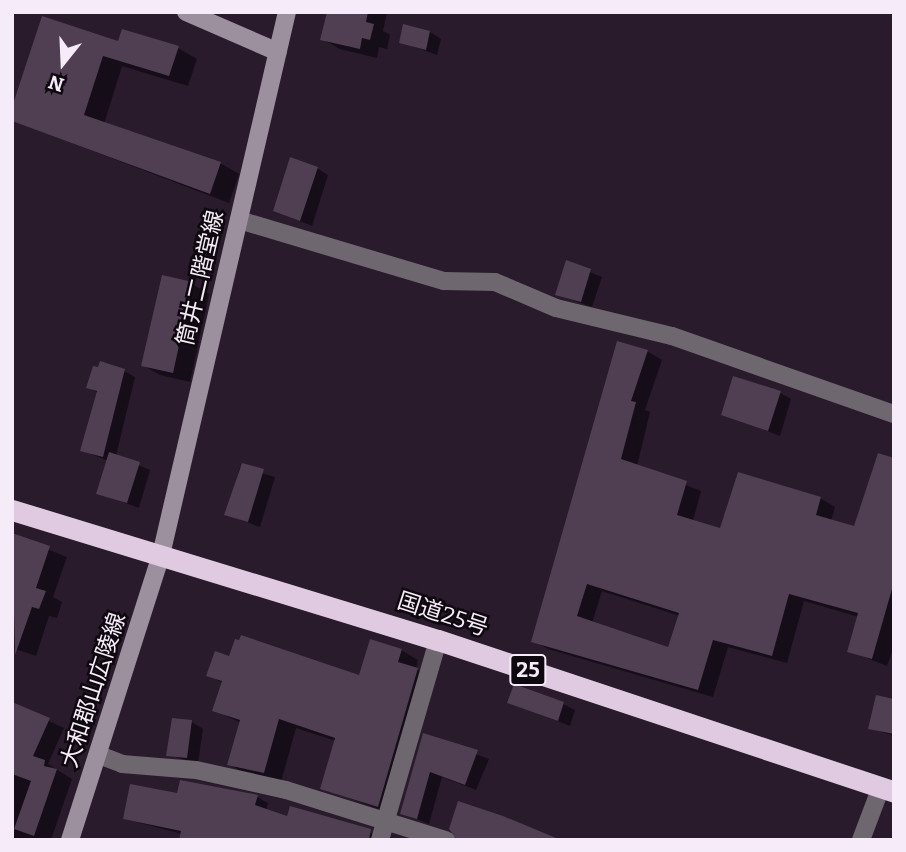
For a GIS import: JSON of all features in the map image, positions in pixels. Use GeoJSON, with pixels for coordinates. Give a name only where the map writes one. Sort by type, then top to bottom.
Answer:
{"type":"FeatureCollection","features":[{"type":"Feature","properties":{"kind":"highway","name":"国道25号"},"geometry":{"type":"LineString","coordinates":[[12,510],[438,640],[887,790]]}},
{"type":"Feature","properties":{"kind":"main road"},"geometry":{"type":"LineString","coordinates":[[186,12],[278,52]]}},
{"type":"Feature","properties":{"kind":"main road","name":"筒井二階堂線"},"geometry":{"type":"LineString","coordinates":[[161,555],[286,12]]}},
{"type":"Feature","properties":{"kind":"main road","name":"大和郡山広陵線"},"geometry":{"type":"LineString","coordinates":[[70,840],[161,555]]}},
{"type":"Feature","properties":{"kind":"street"},"geometry":{"type":"LineString","coordinates":[[239,220],[444,281],[495,282],[556,309],[672,336],[894,414]]}},
{"type":"Feature","properties":{"kind":"street"},"geometry":{"type":"LineString","coordinates":[[380,840],[438,640]]}},
{"type":"Feature","properties":{"kind":"street"},"geometry":{"type":"LineString","coordinates":[[99,755],[122,764],[196,770],[286,790],[446,840]]}},
{"type":"Feature","properties":{"kind":"street"},"geometry":{"type":"LineString","coordinates":[[861,840],[887,790]]}},
{"type":"Feature","properties":{"kind":"building"},"geometry":{"type":"Polygon","coordinates":[[[327,12],[368,12],[366,22],[374,24],[370,40],[362,38],[360,49],[320,40],[327,12]]]}},
{"type":"Feature","properties":{"kind":"building"},"geometry":{"type":"Polygon","coordinates":[[[42,16],[118,41],[122,29],[179,46],[169,76],[103,56],[84,115],[221,162],[210,194],[12,121],[12,107],[42,16]]]}},
{"type":"Feature","properties":{"kind":"building"},"geometry":{"type":"Polygon","coordinates":[[[403,24],[430,31],[426,50],[399,43],[403,24]]]}},
{"type":"Feature","properties":{"kind":"building"},"geometry":{"type":"Polygon","coordinates":[[[290,157],[318,167],[300,221],[273,211],[290,157]]]}},
{"type":"Feature","properties":{"kind":"building"},"geometry":{"type":"Polygon","coordinates":[[[566,260],[591,269],[581,302],[555,295],[566,260]]]}},
{"type":"Feature","properties":{"kind":"building"},"geometry":{"type":"Polygon","coordinates":[[[162,275],[193,282],[173,373],[141,366],[162,275]]]}},
{"type":"Feature","properties":{"kind":"building"},"geometry":{"type":"Polygon","coordinates":[[[617,341],[648,350],[631,401],[636,402],[621,459],[687,481],[677,515],[720,528],[738,472],[821,497],[816,515],[854,526],[878,453],[894,458],[894,582],[872,659],[847,652],[858,613],[789,594],[772,656],[713,640],[698,690],[531,642],[617,341]],[[587,584],[577,616],[668,647],[679,613],[587,584]]]}},
{"type":"Feature","properties":{"kind":"building"},"geometry":{"type":"Polygon","coordinates":[[[100,361],[125,369],[103,457],[80,451],[97,391],[86,388],[93,366],[98,367],[100,361]]]}},
{"type":"Feature","properties":{"kind":"building"},"geometry":{"type":"Polygon","coordinates":[[[733,376],[781,391],[768,431],[721,415],[733,376]]]}},
{"type":"Feature","properties":{"kind":"building"},"geometry":{"type":"Polygon","coordinates":[[[109,452],[140,462],[127,503],[96,494],[109,452]]]}},
{"type":"Feature","properties":{"kind":"building"},"geometry":{"type":"Polygon","coordinates":[[[242,463],[264,469],[248,522],[224,515],[242,463]]]}},
{"type":"Feature","properties":{"kind":"building"},"geometry":{"type":"Polygon","coordinates":[[[12,533],[50,546],[36,588],[46,591],[39,609],[32,607],[15,655],[12,533]]]}},
{"type":"Feature","properties":{"kind":"building"},"geometry":{"type":"Polygon","coordinates":[[[241,635],[359,675],[370,639],[402,649],[398,662],[418,668],[378,807],[320,789],[335,738],[279,719],[264,773],[227,765],[240,720],[212,711],[222,681],[206,676],[215,651],[229,656],[235,639],[239,640],[241,635]]]}},
{"type":"Feature","properties":{"kind":"building"},"geometry":{"type":"Polygon","coordinates":[[[514,684],[564,702],[558,721],[507,703],[514,684]]]}},
{"type":"Feature","properties":{"kind":"building"},"geometry":{"type":"Polygon","coordinates":[[[876,695],[894,699],[894,734],[868,729],[876,695]]]}},
{"type":"Feature","properties":{"kind":"building"},"geometry":{"type":"Polygon","coordinates":[[[12,702],[50,718],[33,756],[45,760],[44,766],[57,769],[34,836],[14,829],[31,781],[12,774],[12,702]]]}},
{"type":"Feature","properties":{"kind":"building"},"geometry":{"type":"Polygon","coordinates":[[[172,718],[192,720],[187,758],[166,756],[172,718]]]}},
{"type":"Feature","properties":{"kind":"building"},"geometry":{"type":"Polygon","coordinates":[[[423,733],[478,750],[465,785],[430,772],[417,819],[400,814],[423,733]]]}},
{"type":"Feature","properties":{"kind":"building"},"geometry":{"type":"Polygon","coordinates":[[[180,780],[258,795],[255,805],[287,816],[290,806],[371,829],[369,840],[179,840],[181,831],[123,819],[130,784],[177,793],[180,780]]]}},
{"type":"Feature","properties":{"kind":"building"},"geometry":{"type":"Polygon","coordinates":[[[458,801],[561,840],[457,840],[449,829],[458,801]]]}}]}
